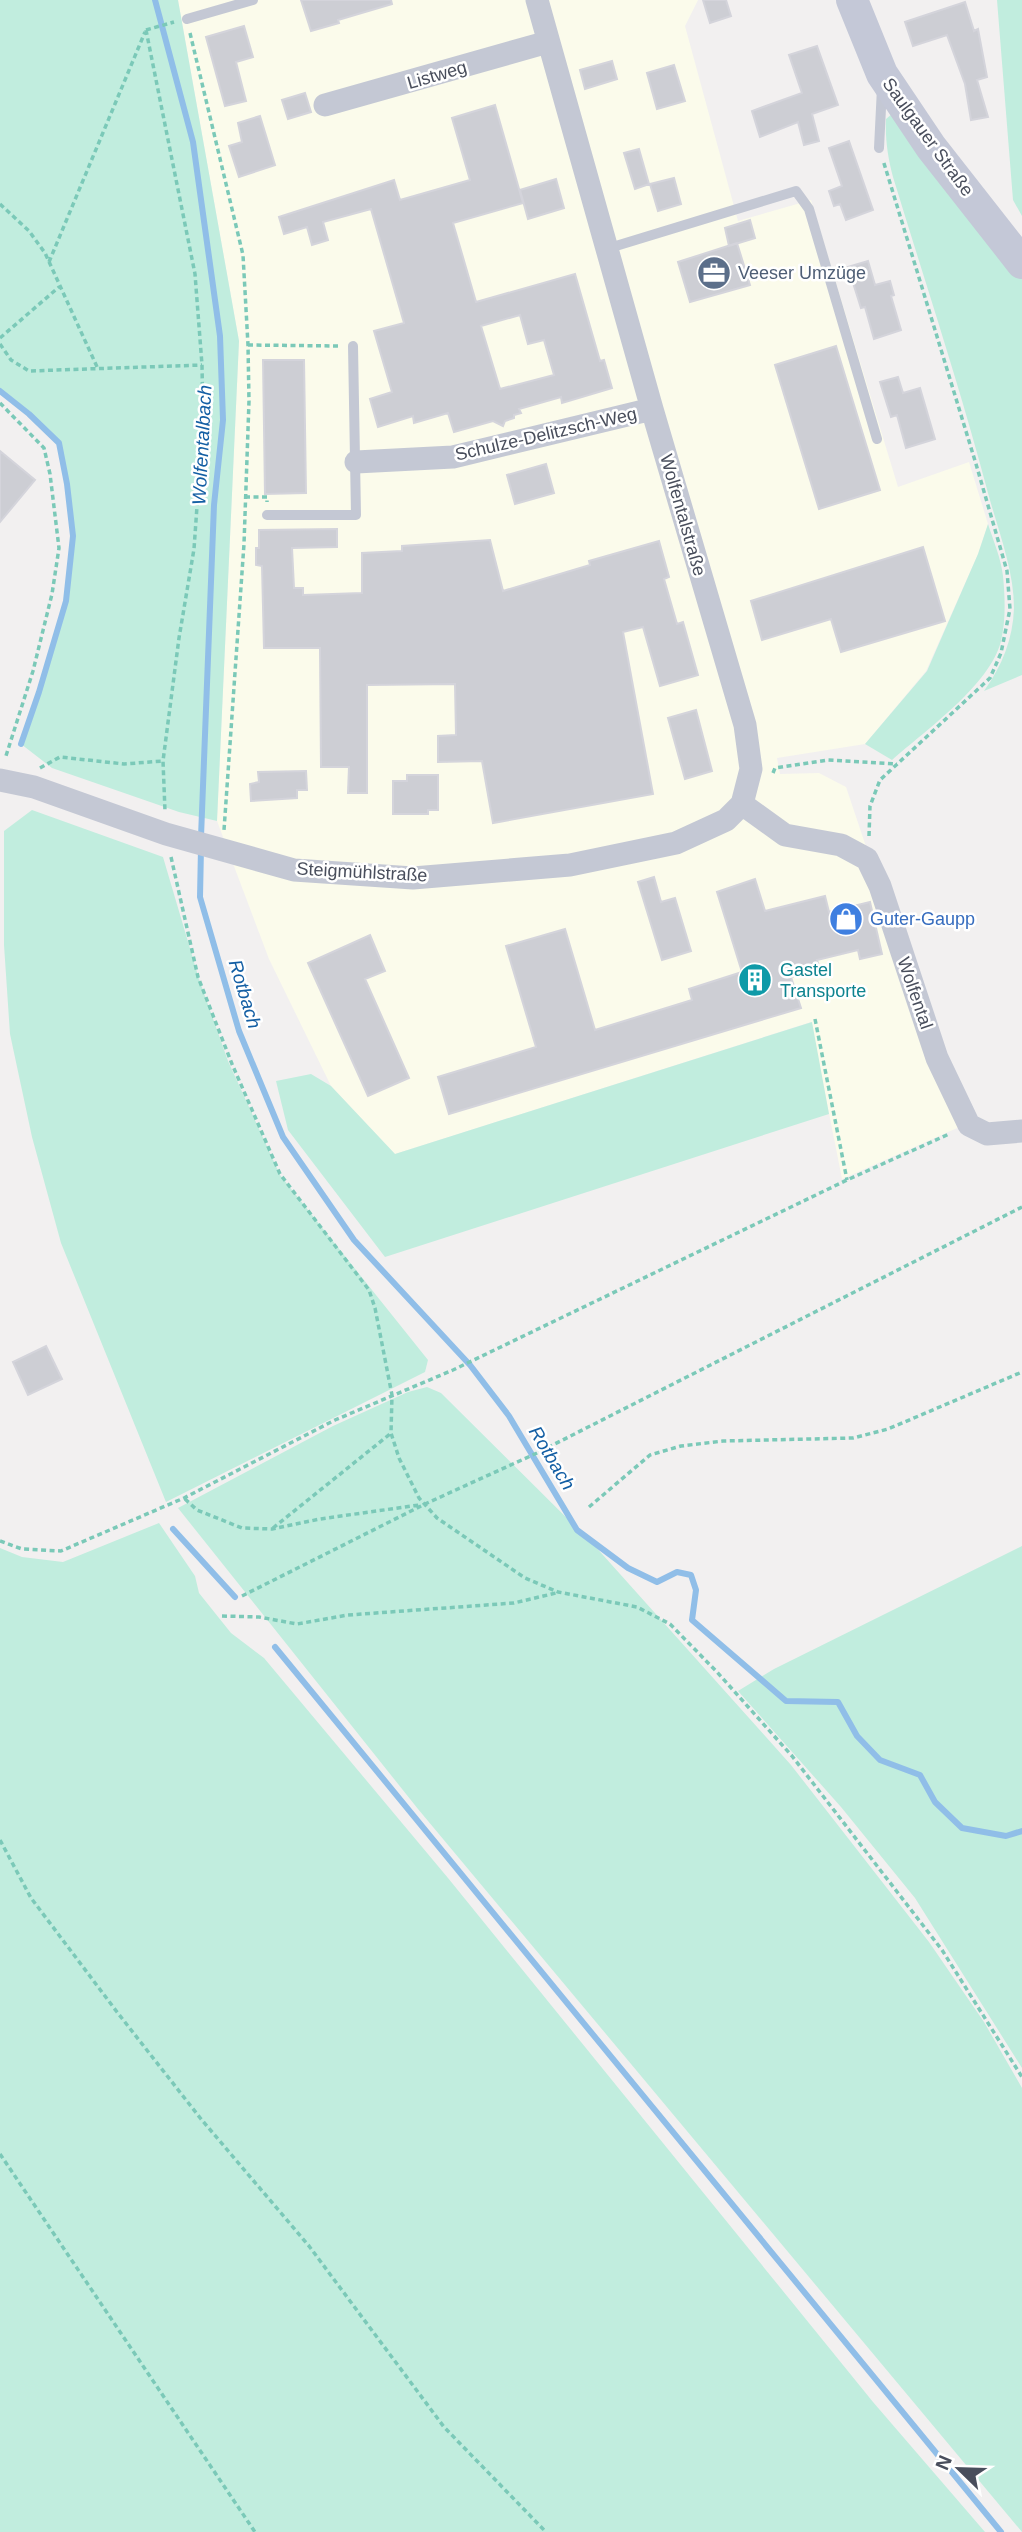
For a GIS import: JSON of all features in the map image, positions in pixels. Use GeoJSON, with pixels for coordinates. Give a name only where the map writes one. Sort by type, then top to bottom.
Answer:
{"type":"FeatureCollection","features":[{"type":"Feature","properties":{"kind":"main road","name":"Saulgauer Straße"},"geometry":{"type":"LineString","coordinates":[[852,0],[882,74],[931,148],[1022,262]]}},
{"type":"Feature","properties":{"kind":"street","name":"Wolfentalstraße"},"geometry":{"type":"LineString","coordinates":[[537,0],[606,249],[745,725],[751,769],[749,800]]}},
{"type":"Feature","properties":{"kind":"street","name":"Listweg"},"geometry":{"type":"LineString","coordinates":[[325,105],[548,42]]}},
{"type":"Feature","properties":{"kind":"street","name":"Schulze-Delitzsch-Weg"},"geometry":{"type":"LineString","coordinates":[[356,462],[453,457],[652,409]]}},
{"type":"Feature","properties":{"kind":"street","name":"Steigmühlstraße"},"geometry":{"type":"LineString","coordinates":[[1,784],[34,787],[166,834],[294,870],[413,878],[570,865],[676,843],[726,820],[749,800]]}},
{"type":"Feature","properties":{"kind":"street"},"geometry":{"type":"LineString","coordinates":[[749,800],[785,835],[841,845],[867,859]]}},
{"type":"Feature","properties":{"kind":"street","name":"Wolfental"},"geometry":{"type":"LineString","coordinates":[[867,859],[880,886],[937,1058],[969,1125]]}},
{"type":"Feature","properties":{"kind":"street"},"geometry":{"type":"LineString","coordinates":[[969,1125],[987,1134],[1022,1131]]}},
{"type":"Feature","properties":{"kind":"lane"},"geometry":{"type":"LineString","coordinates":[[187,19],[253,0]]}},
{"type":"Feature","properties":{"kind":"lane"},"geometry":{"type":"LineString","coordinates":[[879,148],[882,74]]}},
{"type":"Feature","properties":{"kind":"lane"},"geometry":{"type":"LineString","coordinates":[[606,249],[796,191],[809,208],[877,439]]}},
{"type":"Feature","properties":{"kind":"lane"},"geometry":{"type":"LineString","coordinates":[[267,515],[356,515],[353,346]]}},
{"type":"Feature","properties":{"kind":"path"},"geometry":{"type":"LineString","coordinates":[[146,30],[187,19],[243,255],[248,345],[246,496],[224,829],[220,848]]}},
{"type":"Feature","properties":{"kind":"path"},"geometry":{"type":"LineString","coordinates":[[49,262],[146,30]]}},
{"type":"Feature","properties":{"kind":"path"},"geometry":{"type":"LineString","coordinates":[[146,30],[195,274],[202,365],[203,421],[194,549],[163,761],[166,834],[198,977],[280,1174],[369,1290],[393,1395],[391,1433],[408,1478],[437,1518],[525,1578],[558,1592],[637,1607],[670,1624],[792,1755],[942,1950],[1022,2077]]}},
{"type":"Feature","properties":{"kind":"path"},"geometry":{"type":"LineString","coordinates":[[867,859],[870,806],[880,780],[990,678],[1002,653],[1010,609],[1007,572],[879,148]]}},
{"type":"Feature","properties":{"kind":"path"},"geometry":{"type":"LineString","coordinates":[[0,204],[29,231],[49,262],[98,369]]}},
{"type":"Feature","properties":{"kind":"path"},"geometry":{"type":"LineString","coordinates":[[0,338],[59,287]]}},
{"type":"Feature","properties":{"kind":"path"},"geometry":{"type":"LineString","coordinates":[[0,344],[11,360],[29,371],[202,365]]}},
{"type":"Feature","properties":{"kind":"path"},"geometry":{"type":"LineString","coordinates":[[248,345],[353,346]]}},
{"type":"Feature","properties":{"kind":"path"},"geometry":{"type":"LineString","coordinates":[[0,403],[44,448],[59,548],[52,594],[36,658],[7,747],[1,784]]}},
{"type":"Feature","properties":{"kind":"path"},"geometry":{"type":"LineString","coordinates":[[246,496],[267,497]]}},
{"type":"Feature","properties":{"kind":"path"},"geometry":{"type":"LineString","coordinates":[[34,787],[41,767],[60,757],[124,764],[163,761]]}},
{"type":"Feature","properties":{"kind":"path"},"geometry":{"type":"LineString","coordinates":[[749,800],[775,768],[828,760],[897,764]]}},
{"type":"Feature","properties":{"kind":"path"},"geometry":{"type":"LineString","coordinates":[[814,1019],[847,1180]]}},
{"type":"Feature","properties":{"kind":"path"},"geometry":{"type":"LineString","coordinates":[[0,1541],[22,1549],[61,1552],[184,1498],[335,1420],[453,1370],[847,1180],[969,1125]]}},
{"type":"Feature","properties":{"kind":"path"},"geometry":{"type":"LineString","coordinates":[[242,1596],[425,1504],[537,1453],[1022,1208]]}},
{"type":"Feature","properties":{"kind":"path"},"geometry":{"type":"LineString","coordinates":[[589,1507],[650,1455],[681,1446],[723,1441],[853,1438],[888,1429],[1022,1372]]}},
{"type":"Feature","properties":{"kind":"path"},"geometry":{"type":"LineString","coordinates":[[272,1529],[391,1433]]}},
{"type":"Feature","properties":{"kind":"path"},"geometry":{"type":"LineString","coordinates":[[184,1498],[197,1510],[242,1528],[272,1529],[320,1519],[425,1504]]}},
{"type":"Feature","properties":{"kind":"path"},"geometry":{"type":"LineString","coordinates":[[222,1616],[259,1617],[297,1624],[348,1615],[514,1603],[558,1592]]}},
{"type":"Feature","properties":{"kind":"path"},"geometry":{"type":"LineString","coordinates":[[0,1840],[32,1898],[117,2012],[201,2119],[309,2246],[444,2427],[546,2532]]}},
{"type":"Feature","properties":{"kind":"path"},"geometry":{"type":"LineString","coordinates":[[0,2154],[255,2532]]}},
{"type":"Feature","properties":{"kind":"shaded area"},"geometry":{"type":"Polygon","coordinates":[[[178,0],[698,0],[685,26],[738,221],[811,200],[898,487],[969,462],[988,524],[978,554],[926,671],[865,744],[777,758],[780,774],[819,773],[846,787],[937,1058],[964,1125],[842,1179],[811,1022],[395,1154],[331,1086],[269,959],[217,821],[239,341],[178,0]]]}},
{"type":"Feature","properties":{"kind":"green space"},"geometry":{"type":"Polygon","coordinates":[[[0,0],[178,0],[239,341],[217,821],[179,812],[52,768],[21,744],[66,601],[73,536],[59,443],[0,391],[0,0]]]}},
{"type":"Feature","properties":{"kind":"green space"},"geometry":{"type":"Polygon","coordinates":[[[997,0],[1022,0],[1022,216],[1013,200],[997,0]]]}},
{"type":"Feature","properties":{"kind":"green space"},"geometry":{"type":"Polygon","coordinates":[[[893,113],[1022,263],[1022,675],[984,691],[1001,662],[1009,641],[1014,608],[1011,579],[966,414],[893,177],[887,148],[886,119],[893,113]]]}},
{"type":"Feature","properties":{"kind":"green space"},"geometry":{"type":"Polygon","coordinates":[[[988,524],[1001,563],[1004,592],[1003,633],[995,658],[955,706],[892,760],[865,744],[927,671],[978,554],[988,524]]]}},
{"type":"Feature","properties":{"kind":"green space"},"geometry":{"type":"Polygon","coordinates":[[[32,810],[163,857],[199,979],[228,1061],[280,1175],[428,1360],[425,1372],[166,1502],[61,1243],[32,1137],[10,1034],[4,945],[4,831],[32,810]]]}},
{"type":"Feature","properties":{"kind":"green space"},"geometry":{"type":"Polygon","coordinates":[[[812,1022],[829,1114],[385,1257],[288,1130],[276,1081],[311,1074],[331,1086],[395,1154],[812,1022]]]}},
{"type":"Feature","properties":{"kind":"green space"},"geometry":{"type":"Polygon","coordinates":[[[427,1387],[441,1393],[594,1545],[791,1765],[929,1942],[984,2022],[1022,2088],[1022,2532],[418,1809],[178,1508],[333,1426],[408,1392],[427,1387]]]}},
{"type":"Feature","properties":{"kind":"green space"},"geometry":{"type":"Polygon","coordinates":[[[159,1523],[195,1576],[199,1593],[231,1633],[264,1658],[448,1878],[873,2402],[985,2532],[0,2532],[0,1548],[22,1557],[63,1562],[159,1523]]]}},
{"type":"Feature","properties":{"kind":"green space"},"geometry":{"type":"Polygon","coordinates":[[[1022,1546],[1022,2068],[915,1898],[841,1807],[738,1691],[774,1669],[1022,1546]]]}},
{"type":"Feature","properties":{"kind":"building"},"geometry":{"type":"Polygon","coordinates":[[[301,0],[391,0],[392,4],[311,31],[301,0]]]}},
{"type":"Feature","properties":{"kind":"building"},"geometry":{"type":"Polygon","coordinates":[[[703,0],[726,0],[731,16],[710,23],[703,0]]]}},
{"type":"Feature","properties":{"kind":"building"},"geometry":{"type":"Polygon","coordinates":[[[965,2],[974,31],[978,29],[987,77],[977,80],[988,117],[971,120],[965,84],[947,35],[913,46],[905,22],[965,2]]]}},
{"type":"Feature","properties":{"kind":"building"},"geometry":{"type":"Polygon","coordinates":[[[244,26],[253,57],[236,62],[246,101],[225,106],[206,37],[244,26]]]}},
{"type":"Feature","properties":{"kind":"building"},"geometry":{"type":"Polygon","coordinates":[[[817,46],[838,105],[812,114],[819,141],[804,145],[798,122],[760,137],[752,111],[802,93],[789,55],[817,46]]]}},
{"type":"Feature","properties":{"kind":"building"},"geometry":{"type":"Polygon","coordinates":[[[612,61],[617,79],[585,89],[580,70],[612,61]]]}},
{"type":"Feature","properties":{"kind":"building"},"geometry":{"type":"Polygon","coordinates":[[[674,65],[685,101],[657,109],[647,73],[674,65]]]}},
{"type":"Feature","properties":{"kind":"building"},"geometry":{"type":"Polygon","coordinates":[[[305,93],[311,112],[288,119],[282,100],[305,93]]]}},
{"type":"Feature","properties":{"kind":"building"},"geometry":{"type":"Polygon","coordinates":[[[495,105],[523,203],[453,223],[476,302],[575,274],[600,361],[604,360],[612,388],[562,403],[561,397],[519,409],[521,413],[505,421],[503,426],[493,421],[454,432],[448,413],[414,423],[413,416],[378,427],[370,399],[392,392],[374,331],[404,323],[371,209],[323,222],[328,240],[312,245],[307,227],[284,234],[279,217],[394,180],[400,200],[470,180],[452,118],[495,105]],[[520,315],[481,326],[500,389],[554,375],[544,340],[528,344],[520,315]]]}},
{"type":"Feature","properties":{"kind":"building"},"geometry":{"type":"Polygon","coordinates":[[[260,116],[275,165],[239,177],[229,146],[242,142],[238,123],[260,116]]]}},
{"type":"Feature","properties":{"kind":"building"},"geometry":{"type":"Polygon","coordinates":[[[849,141],[873,210],[846,220],[840,204],[834,206],[829,191],[842,186],[829,148],[849,141]]]}},
{"type":"Feature","properties":{"kind":"building"},"geometry":{"type":"Polygon","coordinates":[[[639,149],[649,184],[635,189],[624,153],[639,149]]]}},
{"type":"Feature","properties":{"kind":"building"},"geometry":{"type":"Polygon","coordinates":[[[674,178],[681,204],[658,211],[650,184],[674,178]]]}},
{"type":"Feature","properties":{"kind":"building"},"geometry":{"type":"Polygon","coordinates":[[[556,179],[564,208],[528,219],[520,190],[556,179]]]}},
{"type":"Feature","properties":{"kind":"building"},"geometry":{"type":"Polygon","coordinates":[[[750,220],[755,238],[729,246],[725,228],[750,220]]]}},
{"type":"Feature","properties":{"kind":"building","name":"Veeser Umzüge"},"geometry":{"type":"Polygon","coordinates":[[[737,243],[750,285],[690,302],[678,262],[737,243]]]}},
{"type":"Feature","properties":{"kind":"building"},"geometry":{"type":"Polygon","coordinates":[[[868,261],[875,285],[890,281],[894,295],[891,296],[901,330],[874,339],[865,307],[861,308],[848,267],[868,261]]]}},
{"type":"Feature","properties":{"kind":"building"},"geometry":{"type":"Polygon","coordinates":[[[836,346],[880,490],[819,509],[775,365],[836,346]]]}},
{"type":"Feature","properties":{"kind":"building"},"geometry":{"type":"Polygon","coordinates":[[[263,360],[304,360],[306,493],[265,494],[263,360]]]}},
{"type":"Feature","properties":{"kind":"building"},"geometry":{"type":"Polygon","coordinates":[[[898,377],[903,393],[920,388],[935,439],[906,448],[897,415],[891,417],[880,382],[898,377]]]}},
{"type":"Feature","properties":{"kind":"building"},"geometry":{"type":"Polygon","coordinates":[[[0,451],[35,480],[0,522],[0,451]]]}},
{"type":"Feature","properties":{"kind":"building"},"geometry":{"type":"Polygon","coordinates":[[[546,464],[554,493],[515,504],[507,475],[546,464]]]}},
{"type":"Feature","properties":{"kind":"building"},"geometry":{"type":"Polygon","coordinates":[[[337,529],[337,547],[292,548],[294,588],[303,588],[303,595],[362,593],[362,553],[402,551],[402,546],[490,540],[503,591],[590,565],[589,561],[659,541],[669,577],[664,579],[677,624],[683,622],[698,675],[660,686],[643,627],[623,632],[653,794],[493,823],[482,761],[438,762],[438,736],[456,735],[455,684],[367,685],[367,793],[348,793],[349,767],[321,767],[320,648],[264,648],[262,566],[256,565],[259,530],[337,529]]]}},
{"type":"Feature","properties":{"kind":"building"},"geometry":{"type":"Polygon","coordinates":[[[923,547],[945,621],[841,652],[831,619],[762,640],[751,601],[923,547]]]}},
{"type":"Feature","properties":{"kind":"building"},"geometry":{"type":"Polygon","coordinates":[[[696,710],[712,771],[685,779],[668,718],[696,710]]]}},
{"type":"Feature","properties":{"kind":"building"},"geometry":{"type":"Polygon","coordinates":[[[306,771],[307,790],[297,790],[297,798],[251,801],[250,784],[259,782],[258,772],[306,771]]]}},
{"type":"Feature","properties":{"kind":"building"},"geometry":{"type":"Polygon","coordinates":[[[407,775],[438,775],[438,810],[428,810],[428,814],[393,814],[393,781],[407,781],[407,775]]]}},
{"type":"Feature","properties":{"kind":"building"},"geometry":{"type":"Polygon","coordinates":[[[654,877],[661,902],[675,898],[691,951],[662,960],[638,882],[654,877]]]}},
{"type":"Feature","properties":{"kind":"building"},"geometry":{"type":"Polygon","coordinates":[[[755,879],[765,911],[825,896],[829,912],[870,902],[882,954],[860,959],[858,950],[817,960],[820,969],[791,977],[801,1008],[449,1114],[438,1077],[536,1047],[506,946],[565,929],[595,1030],[692,1000],[689,989],[742,972],[717,892],[755,879]]]}},
{"type":"Feature","properties":{"kind":"building"},"geometry":{"type":"Polygon","coordinates":[[[370,935],[385,971],[365,979],[409,1078],[368,1096],[308,963],[370,935]]]}},
{"type":"Feature","properties":{"kind":"building"},"geometry":{"type":"Polygon","coordinates":[[[46,1346],[62,1379],[28,1395],[13,1362],[46,1346]]]}},
{"type":"Feature","properties":{"kind":"waterway","name":"Wolfentalbach"},"geometry":{"type":"LineString","coordinates":[[155,0],[193,142],[220,336],[223,420],[214,505],[201,837]]}},
{"type":"Feature","properties":{"kind":"waterway"},"geometry":{"type":"LineString","coordinates":[[0,391],[59,443],[73,536],[66,601],[21,744]]}},
{"type":"Feature","properties":{"kind":"waterway","name":"Rotbach"},"geometry":{"type":"LineString","coordinates":[[201,848],[200,897],[239,1031],[283,1137],[354,1240],[470,1365],[509,1416],[577,1530],[628,1568],[657,1582],[677,1572],[691,1575],[696,1590],[692,1620],[786,1701],[838,1702],[857,1736],[880,1760],[920,1775],[935,1802],[962,1828],[1006,1836],[1022,1831]]}},
{"type":"Feature","properties":{"kind":"waterway"},"geometry":{"type":"LineString","coordinates":[[173,1529],[235,1597]]}},
{"type":"Feature","properties":{"kind":"waterway"},"geometry":{"type":"LineString","coordinates":[[275,1647],[1001,2532]]}},
{"type":"Feature","properties":{"kind":"place","name":"Veeser Umzüge"},"geometry":{"type":"Point","coordinates":[714,273]}},
{"type":"Feature","properties":{"kind":"place","name":"Guter-Gaupp"},"geometry":{"type":"Point","coordinates":[846,919]}},
{"type":"Feature","properties":{"kind":"place","name":"Gastel Transporte"},"geometry":{"type":"Point","coordinates":[755,980]}}]}
